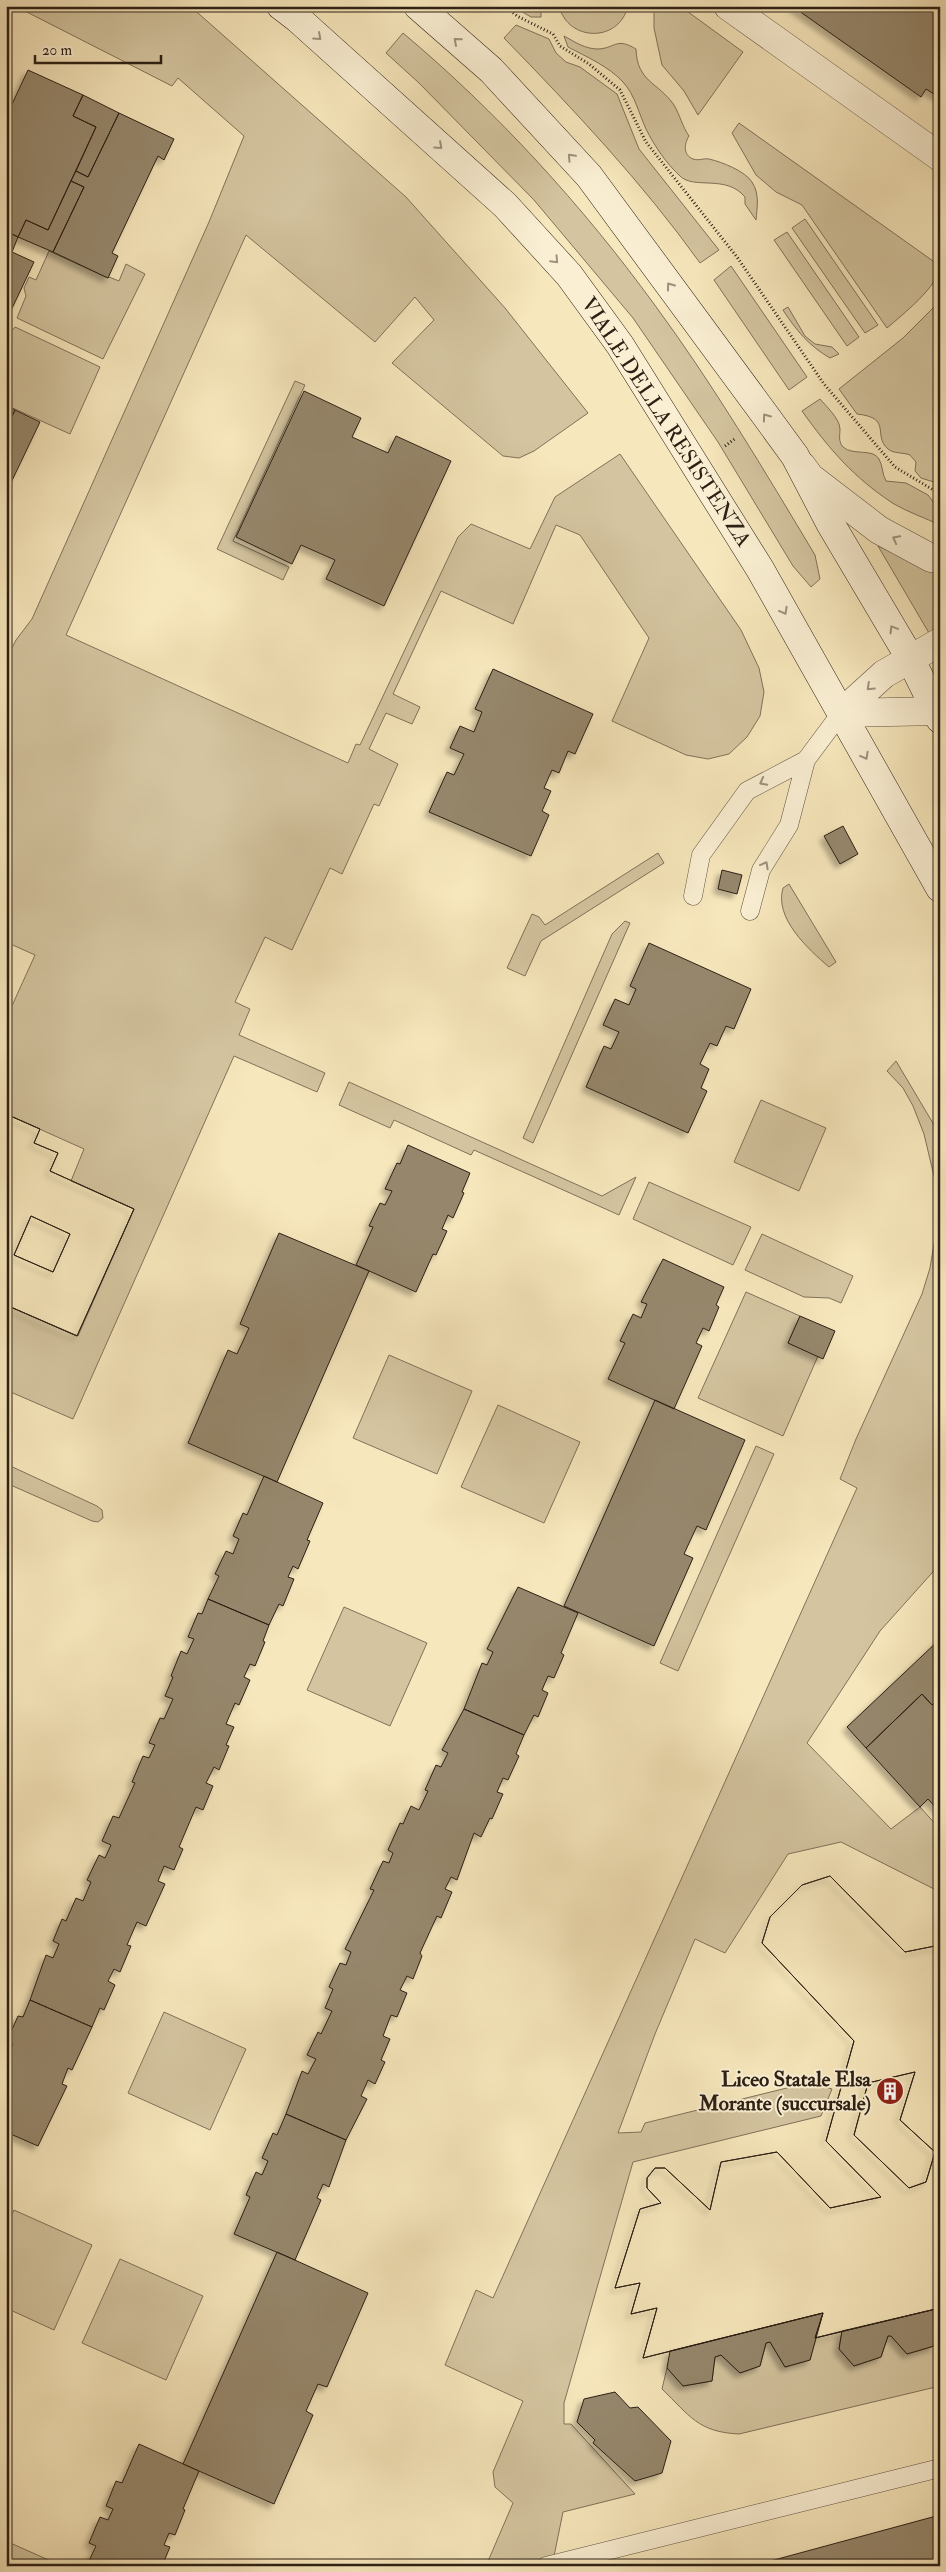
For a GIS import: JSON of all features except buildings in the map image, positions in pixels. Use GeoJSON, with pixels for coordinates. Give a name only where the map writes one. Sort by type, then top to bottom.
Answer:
{"type":"FeatureCollection","features":[{"type":"Feature","properties":{"kind":"street","name":"VIALE DELLA RESISTENZA"},"geometry":{"type":"LineString","coordinates":[[281,6],[304,24],[504,205],[570,275],[620,345],[760,569],[940,888]]}},
{"type":"Feature","properties":{"kind":"street"},"geometry":{"type":"LineString","coordinates":[[418,6],[491,70],[589,176],[810,476],[879,530],[930,558],[940,559]]}},
{"type":"Feature","properties":{"kind":"street"},"geometry":{"type":"LineString","coordinates":[[728,6],[940,157]]}},
{"type":"Feature","properties":{"kind":"street"},"geometry":{"type":"LineString","coordinates":[[795,456],[830,523],[910,658],[938,714],[842,713]]}},
{"type":"Feature","properties":{"kind":"street"},"geometry":{"type":"LineString","coordinates":[[842,713],[884,674],[940,642]]}},
{"type":"Feature","properties":{"kind":"lane"},"geometry":{"type":"LineString","coordinates":[[750,911],[761,870],[789,825],[806,760],[842,713]]}},
{"type":"Feature","properties":{"kind":"lane"},"geometry":{"type":"LineString","coordinates":[[693,896],[701,855],[747,791],[806,760]]}},
{"type":"Feature","properties":{"kind":"lane"},"geometry":{"type":"LineString","coordinates":[[546,2566],[940,2468]]}},
{"type":"Feature","properties":{"kind":"path"},"geometry":{"type":"LineString","coordinates":[[505,6],[517,16],[553,34],[560,46],[589,64],[620,90],[646,142],[737,257],[824,384],[895,467],[940,494]]}},
{"type":"Feature","properties":{"kind":"path"},"geometry":{"type":"LineString","coordinates":[[718,450],[740,436]]}},
{"type":"Feature","properties":{"kind":"shaded area"},"geometry":{"type":"Polygon","coordinates":[[[15,6],[190,6],[406,197],[505,308],[588,413],[534,451],[519,458],[503,456],[392,363],[434,320],[415,297],[375,342],[246,235],[66,635],[348,763],[356,744],[360,745],[458,537],[471,524],[530,549],[555,497],[620,454],[741,630],[759,668],[764,692],[760,716],[747,737],[729,754],[708,759],[686,755],[612,721],[649,638],[580,535],[556,525],[513,624],[441,591],[393,694],[420,707],[412,724],[386,713],[369,749],[398,764],[379,806],[374,804],[342,874],[330,868],[292,950],[265,937],[235,1002],[250,1009],[239,1035],[325,1073],[317,1092],[234,1056],[73,1419],[6,1390],[6,1305],[78,1336],[134,1209],[71,1181],[84,1149],[6,1114],[6,1019],[35,955],[6,942],[6,660],[16,640],[32,619],[209,222],[244,136],[178,78],[172,86],[15,6]]]}},
{"type":"Feature","properties":{"kind":"shaded area"},"geometry":{"type":"Polygon","coordinates":[[[512,6],[541,6],[541,17],[531,17],[512,6]]]}},
{"type":"Feature","properties":{"kind":"shaded area"},"geometry":{"type":"Polygon","coordinates":[[[559,6],[628,6],[623,18],[615,27],[605,32],[594,33],[582,32],[572,26],[564,18],[559,6]]]}},
{"type":"Feature","properties":{"kind":"shaded area"},"geometry":{"type":"Polygon","coordinates":[[[654,6],[680,6],[743,52],[698,115],[684,91],[662,65],[654,28],[654,6]]]}},
{"type":"Feature","properties":{"kind":"shaded area"},"geometry":{"type":"Polygon","coordinates":[[[516,25],[549,39],[556,53],[566,62],[580,67],[617,94],[639,149],[719,250],[700,263],[631,175],[504,38],[516,25]]]}},
{"type":"Feature","properties":{"kind":"shaded area"},"geometry":{"type":"Polygon","coordinates":[[[403,33],[472,95],[537,161],[598,231],[654,304],[717,396],[815,555],[820,579],[811,587],[793,566],[718,442],[633,318],[534,200],[419,83],[386,53],[403,33]]]}},
{"type":"Feature","properties":{"kind":"shaded area"},"geometry":{"type":"Polygon","coordinates":[[[564,36],[580,45],[593,49],[620,43],[636,49],[637,60],[644,75],[674,105],[689,136],[685,146],[687,155],[695,160],[709,159],[720,162],[749,178],[755,187],[757,196],[756,220],[745,204],[745,197],[737,190],[720,184],[693,182],[680,176],[665,160],[653,142],[634,99],[623,82],[590,58],[568,47],[564,36]]]}},
{"type":"Feature","properties":{"kind":"shaded area"},"geometry":{"type":"Polygon","coordinates":[[[739,123],[940,266],[934,282],[927,291],[887,328],[802,205],[776,192],[756,175],[732,133],[739,123]]]}},
{"type":"Feature","properties":{"kind":"shaded area"},"geometry":{"type":"Polygon","coordinates":[[[805,219],[878,325],[865,333],[792,228],[805,219]]]}},
{"type":"Feature","properties":{"kind":"shaded area"},"geometry":{"type":"Polygon","coordinates":[[[787,232],[859,337],[847,346],[774,240],[787,232]]]}},
{"type":"Feature","properties":{"kind":"shaded area"},"geometry":{"type":"Polygon","coordinates":[[[49,251],[108,278],[119,281],[126,264],[145,274],[103,359],[17,318],[26,296],[24,288],[29,277],[36,280],[49,251]]]}},
{"type":"Feature","properties":{"kind":"shaded area"},"geometry":{"type":"Polygon","coordinates":[[[731,266],[807,377],[789,390],[714,280],[731,266]]]}},
{"type":"Feature","properties":{"kind":"shaded area"},"geometry":{"type":"Polygon","coordinates":[[[940,301],[940,484],[921,478],[915,471],[916,462],[910,455],[893,452],[888,449],[881,438],[880,428],[875,419],[857,414],[839,389],[903,338],[940,301]]]}},
{"type":"Feature","properties":{"kind":"shaded area"},"geometry":{"type":"Polygon","coordinates":[[[788,307],[805,336],[815,344],[832,347],[839,354],[830,358],[809,343],[783,310],[788,307]]]}},
{"type":"Feature","properties":{"kind":"shaded area"},"geometry":{"type":"Polygon","coordinates":[[[15,327],[100,367],[70,434],[6,405],[6,337],[15,327]]]}},
{"type":"Feature","properties":{"kind":"shaded area"},"geometry":{"type":"Polygon","coordinates":[[[295,381],[305,385],[233,541],[289,567],[283,580],[217,549],[295,381]]]}},
{"type":"Feature","properties":{"kind":"shaded area"},"geometry":{"type":"Polygon","coordinates":[[[820,399],[838,421],[841,445],[847,450],[876,456],[879,459],[886,481],[906,483],[928,495],[940,511],[940,525],[894,504],[867,484],[843,462],[802,411],[820,399]]]}},
{"type":"Feature","properties":{"kind":"shaded area"},"geometry":{"type":"Polygon","coordinates":[[[878,546],[940,573],[940,625],[929,633],[878,546]]]}},
{"type":"Feature","properties":{"kind":"shaded area"},"geometry":{"type":"Polygon","coordinates":[[[658,853],[664,863],[541,941],[525,976],[507,968],[532,914],[539,917],[545,925],[658,853]]]}},
{"type":"Feature","properties":{"kind":"shaded area"},"geometry":{"type":"Polygon","coordinates":[[[789,884],[836,962],[829,967],[803,942],[788,921],[783,910],[782,899],[783,888],[789,884]]]}},
{"type":"Feature","properties":{"kind":"shaded area"},"geometry":{"type":"Polygon","coordinates":[[[625,921],[630,923],[533,1143],[523,1138],[612,934],[625,921]]]}},
{"type":"Feature","properties":{"kind":"shaded area"},"geometry":{"type":"Polygon","coordinates":[[[896,1061],[940,1135],[940,1564],[880,1631],[807,1743],[891,1829],[920,1807],[940,1829],[940,1892],[841,1842],[788,1854],[725,1953],[695,1939],[655,2034],[618,2133],[641,2132],[645,2123],[811,2082],[832,2089],[821,2116],[633,2162],[564,2403],[564,2424],[571,2424],[635,2494],[563,2512],[552,2566],[486,2566],[513,2503],[495,2487],[493,2472],[523,2401],[445,2365],[476,2290],[493,2298],[857,1488],[840,1479],[856,1439],[922,1294],[930,1268],[937,1226],[938,1193],[924,1134],[913,1106],[903,1088],[887,1071],[896,1061]]]}},
{"type":"Feature","properties":{"kind":"shaded area"},"geometry":{"type":"Polygon","coordinates":[[[349,1082],[602,1196],[636,1177],[619,1215],[474,1150],[471,1155],[394,1120],[390,1128],[339,1105],[349,1082]]]}},
{"type":"Feature","properties":{"kind":"shaded area"},"geometry":{"type":"Polygon","coordinates":[[[761,1100],[826,1128],[799,1191],[734,1162],[761,1100]]]}},
{"type":"Feature","properties":{"kind":"shaded area"},"geometry":{"type":"Polygon","coordinates":[[[649,1182],[751,1227],[733,1265],[633,1219],[649,1182]]]}},
{"type":"Feature","properties":{"kind":"shaded area"},"geometry":{"type":"Polygon","coordinates":[[[762,1234],[853,1276],[841,1303],[829,1298],[804,1297],[745,1270],[762,1234]]]}},
{"type":"Feature","properties":{"kind":"shaded area"},"geometry":{"type":"Polygon","coordinates":[[[746,1292],[800,1316],[788,1343],[818,1356],[783,1436],[698,1398],[746,1292]]]}},
{"type":"Feature","properties":{"kind":"shaded area"},"geometry":{"type":"Polygon","coordinates":[[[389,1355],[472,1391],[437,1474],[353,1438],[389,1355]]]}},
{"type":"Feature","properties":{"kind":"shaded area"},"geometry":{"type":"Polygon","coordinates":[[[498,1405],[580,1442],[544,1523],[461,1487],[498,1405]]]}},
{"type":"Feature","properties":{"kind":"shaded area"},"geometry":{"type":"Polygon","coordinates":[[[756,1446],[774,1454],[678,1671],[660,1663],[756,1446]]]}},
{"type":"Feature","properties":{"kind":"shaded area"},"geometry":{"type":"Polygon","coordinates":[[[6,1464],[97,1506],[102,1510],[103,1518],[98,1522],[92,1521],[6,1483],[6,1464]]]}},
{"type":"Feature","properties":{"kind":"shaded area"},"geometry":{"type":"Polygon","coordinates":[[[344,1607],[427,1643],[390,1726],[307,1690],[344,1607]]]}},
{"type":"Feature","properties":{"kind":"shaded area"},"geometry":{"type":"Polygon","coordinates":[[[164,2012],[246,2049],[210,2130],[128,2093],[164,2012]]]}},
{"type":"Feature","properties":{"kind":"shaded area"},"geometry":{"type":"Polygon","coordinates":[[[14,2210],[92,2245],[54,2330],[6,2308],[6,2227],[14,2210]]]}},
{"type":"Feature","properties":{"kind":"shaded area"},"geometry":{"type":"Polygon","coordinates":[[[120,2259],[203,2296],[166,2380],[82,2343],[120,2259]]]}},
{"type":"Feature","properties":{"kind":"shaded area"},"geometry":{"type":"Polygon","coordinates":[[[940,2324],[940,2386],[739,2434],[725,2433],[704,2426],[688,2415],[662,2389],[667,2368],[683,2386],[712,2381],[715,2357],[721,2355],[740,2373],[760,2366],[766,2343],[770,2342],[785,2367],[810,2360],[815,2338],[842,2331],[839,2349],[854,2366],[881,2357],[888,2336],[891,2336],[907,2354],[934,2346],[937,2325],[940,2324]]]}},
{"type":"Feature","properties":{"kind":"shaded area"},"geometry":{"type":"Polygon","coordinates":[[[6,2541],[62,2566],[6,2566],[6,2541]]]}},
{"type":"Feature","properties":{"kind":"place","name":"Liceo Statale Elsa Morante (succursale)"},"geometry":{"type":"Point","coordinates":[890,2091]}}]}
